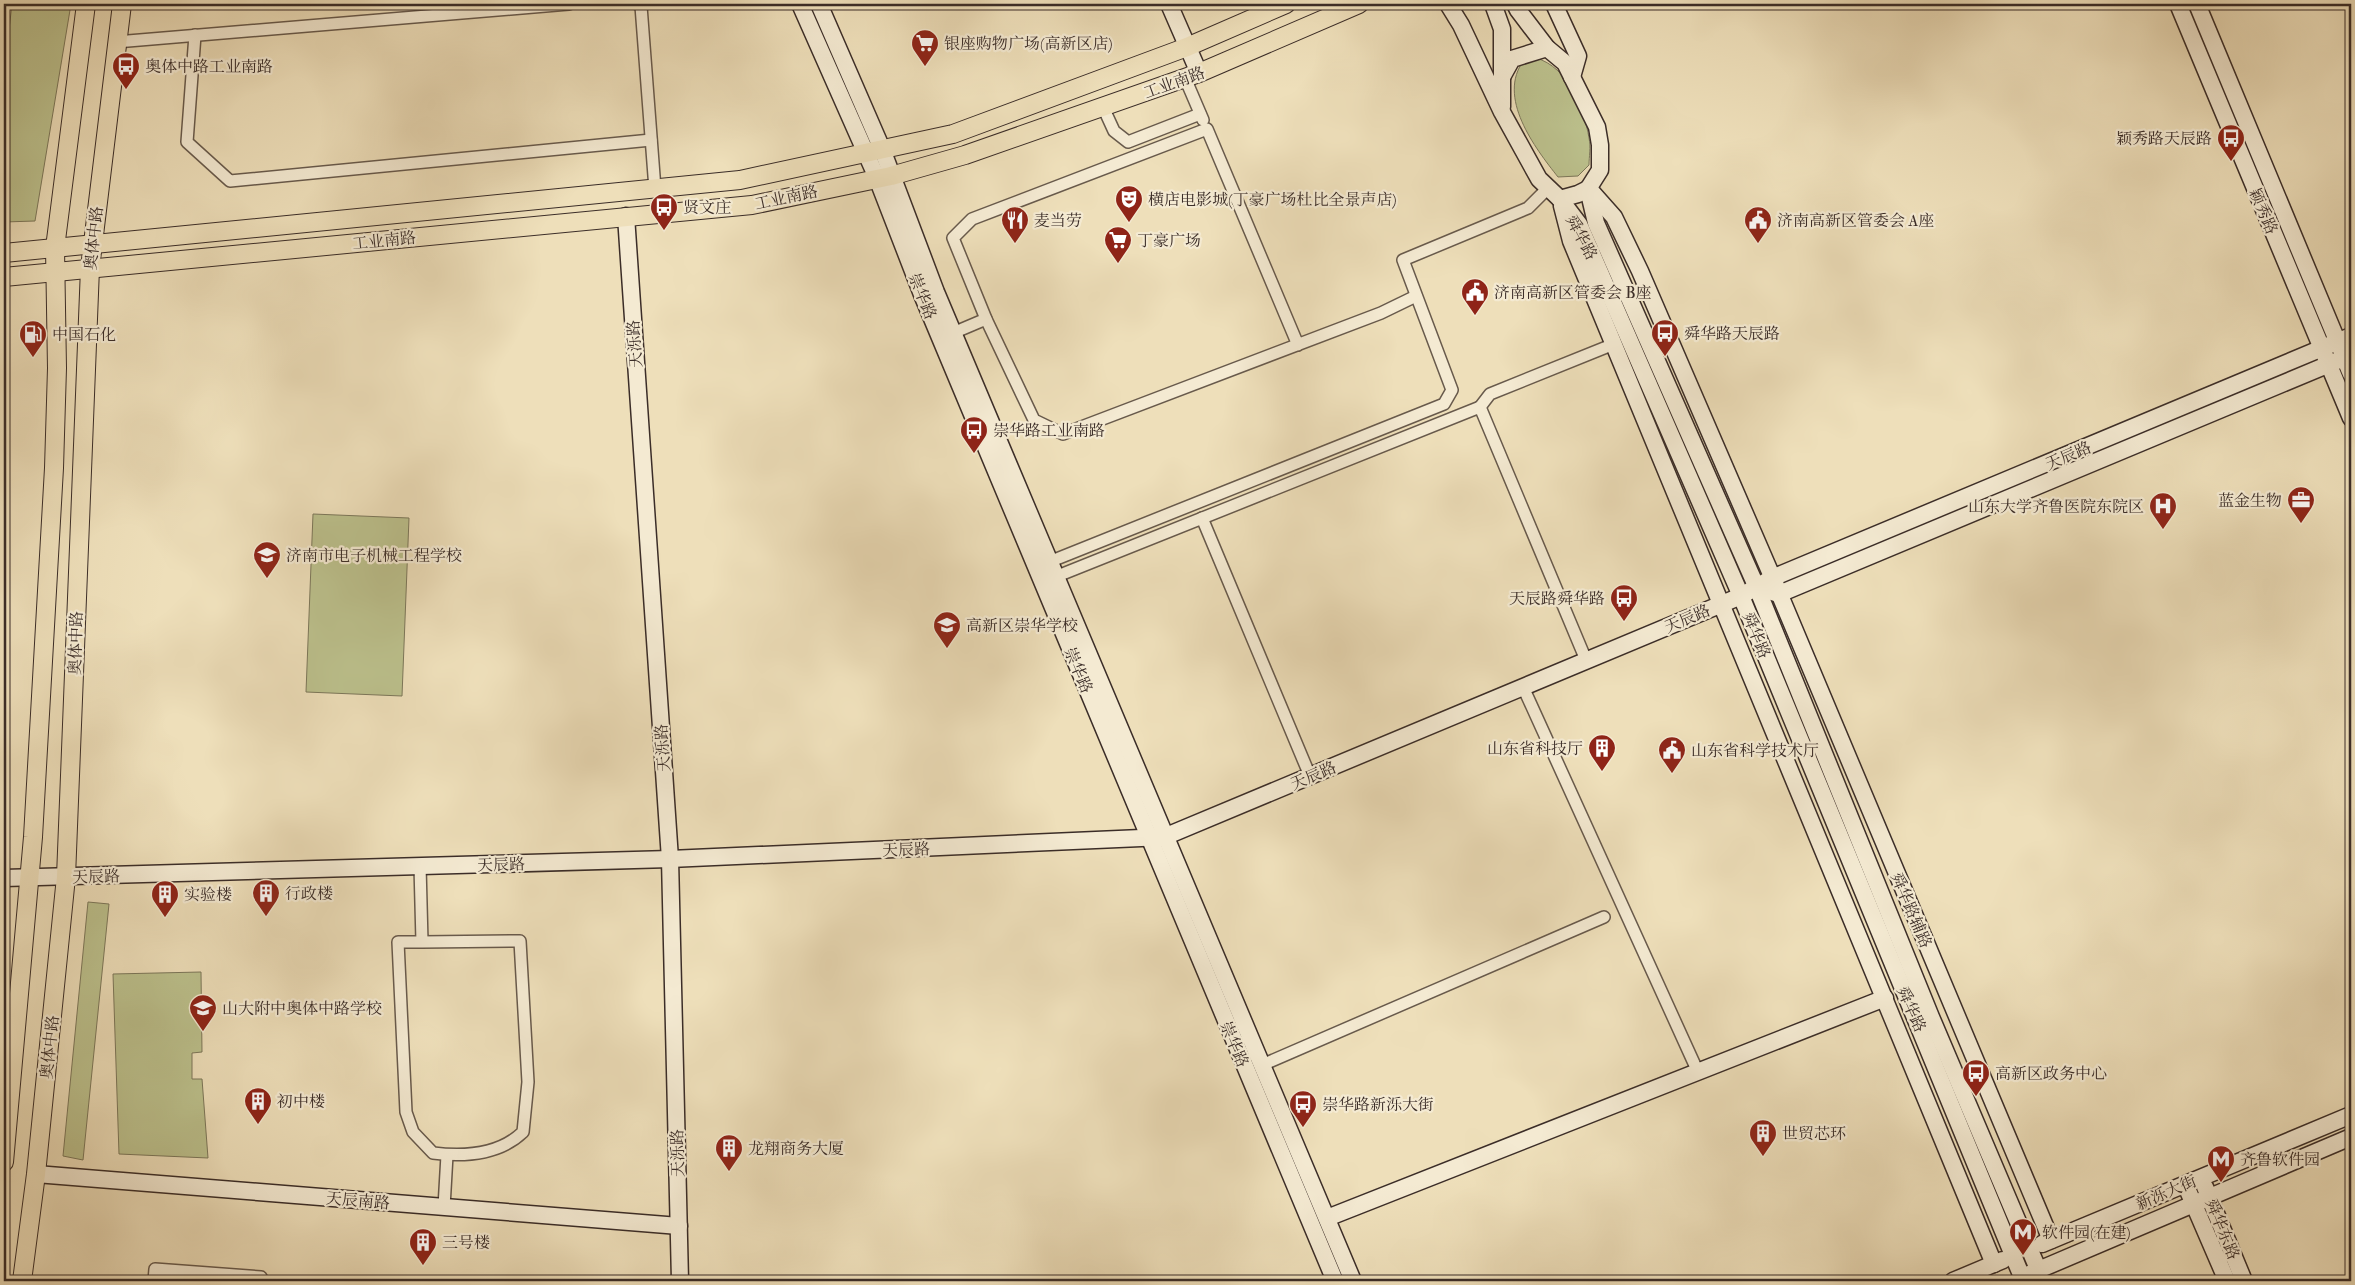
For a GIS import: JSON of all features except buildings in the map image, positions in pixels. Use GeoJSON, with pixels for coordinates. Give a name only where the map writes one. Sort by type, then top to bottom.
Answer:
{"type":"FeatureCollection","features":[{"type":"Feature","properties":{"kind":"main road","name":"奥体中路"},"geometry":{"type":"LineString","coordinates":[[4,1162],[29,877],[54,468],[55,248],[86,4]]}},
{"type":"Feature","properties":{"kind":"main road","name":"奥体中路"},"geometry":{"type":"LineString","coordinates":[[22,1281],[36,1174],[66,877],[90,268],[122,4]]}},
{"type":"Feature","properties":{"kind":"main road","name":"崇华路"},"geometry":{"type":"LineString","coordinates":[[800,4],[873,150]]}},
{"type":"Feature","properties":{"kind":"main road","name":"崇华路"},"geometry":{"type":"LineString","coordinates":[[819,4],[873,150],[953,333],[1052,570],[1156,838],[1335,1281]]}},
{"type":"Feature","properties":{"kind":"main road"},"geometry":{"type":"LineString","coordinates":[[1168,4],[1188,47],[1192,76]]}},
{"type":"Feature","properties":{"kind":"main road","name":"工业南路"},"geometry":{"type":"LineString","coordinates":[[4,253],[740,180],[953,134],[1188,47],[1286,4]]}},
{"type":"Feature","properties":{"kind":"main road","name":"工业南路"},"geometry":{"type":"LineString","coordinates":[[4,277],[752,205],[884,177],[965,154],[1192,76],[1359,4]]}},
{"type":"Feature","properties":{"kind":"main road"},"geometry":{"type":"LineString","coordinates":[[1448,4],[1461,25],[1502,112]]}},
{"type":"Feature","properties":{"kind":"main road","name":"舜华路"},"geometry":{"type":"LineString","coordinates":[[1493,4],[1502,29],[1502,112],[1539,179],[1547,189],[1560,199],[1579,224],[1741,596],[2014,1256],[2018,1279]]}},
{"type":"Feature","properties":{"kind":"main road","name":"舜华路"},"geometry":{"type":"LineString","coordinates":[[1515,4],[1547,48],[1565,63],[1598,127],[1600,170],[1588,189],[1596,222],[1757,588],[1931,1017],[2038,1269]]}},
{"type":"Feature","properties":{"kind":"main road"},"geometry":{"type":"LineString","coordinates":[[1554,4],[1578,56],[1572,77]]}},
{"type":"Feature","properties":{"kind":"main road","name":"颖秀路"},"geometry":{"type":"LineString","coordinates":[[2178,4],[2351,418]]}},
{"type":"Feature","properties":{"kind":"main road","name":"颖秀路"},"geometry":{"type":"LineString","coordinates":[[2197,4],[2345,339],[2351,374]]}},
{"type":"Feature","properties":{"kind":"main road"},"geometry":{"type":"LineString","coordinates":[[1502,77],[1512,59],[1547,48]]}},
{"type":"Feature","properties":{"kind":"main road","name":"崇华路"},"geometry":{"type":"LineString","coordinates":[[884,177],[923,297],[1156,838],[1262,1065],[1353,1281]]}},
{"type":"Feature","properties":{"kind":"main road"},"geometry":{"type":"LineString","coordinates":[[1588,189],[1560,199],[1571,241],[1723,603],[1994,1264]]}},
{"type":"Feature","properties":{"kind":"main road","name":"舜华路辅路"},"geometry":{"type":"LineString","coordinates":[[1588,189],[1614,217],[1775,584],[2051,1240]]}},
{"type":"Feature","properties":{"kind":"main road","name":"天泺路"},"geometry":{"type":"LineString","coordinates":[[626,216],[670,859],[680,1281]]}},
{"type":"Feature","properties":{"kind":"main road","name":"天辰路"},"geometry":{"type":"LineString","coordinates":[[1775,584],[2345,339]]}},
{"type":"Feature","properties":{"kind":"main road","name":"天辰路"},"geometry":{"type":"LineString","coordinates":[[4,878],[670,859],[1156,838],[1310,776],[1757,588],[1775,584],[2348,357]]}},
{"type":"Feature","properties":{"kind":"main road"},"geometry":{"type":"LineString","coordinates":[[1327,1218],[1885,998]]}},
{"type":"Feature","properties":{"kind":"main road","name":"新泺大街"},"geometry":{"type":"LineString","coordinates":[[1953,1281],[2351,1115]]}},
{"type":"Feature","properties":{"kind":"main road","name":"新泺大街"},"geometry":{"type":"LineString","coordinates":[[2018,1279],[2351,1137]]}},
{"type":"Feature","properties":{"kind":"main road","name":"天辰南路"},"geometry":{"type":"LineString","coordinates":[[36,1174],[679,1226]]}},
{"type":"Feature","properties":{"kind":"main road","name":"舜华东路"},"geometry":{"type":"LineString","coordinates":[[2193,1181],[2210,1197],[2244,1281]]}},
{"type":"Feature","properties":{"kind":"main road","name":"舜华东路"},"geometry":{"type":"LineString","coordinates":[[2193,1181],[2194,1204],[2227,1281]]}},
{"type":"Feature","properties":{"kind":"street"},"geometry":{"type":"LineString","coordinates":[[116,42],[569,4]]}},
{"type":"Feature","properties":{"kind":"street"},"geometry":{"type":"LineString","coordinates":[[637,4],[641,6],[655,189]]}},
{"type":"Feature","properties":{"kind":"street"},"geometry":{"type":"LineString","coordinates":[[195,35],[187,142],[230,181],[652,140]]}},
{"type":"Feature","properties":{"kind":"street"},"geometry":{"type":"LineString","coordinates":[[1192,76],[1200,114],[1298,345]]}},
{"type":"Feature","properties":{"kind":"street"},"geometry":{"type":"LineString","coordinates":[[1103,107],[1114,131],[1128,142],[1200,114]]}},
{"type":"Feature","properties":{"kind":"street"},"geometry":{"type":"LineString","coordinates":[[1206,129],[972,219],[953,238],[986,319],[1034,420],[1063,434],[1381,313],[1416,296]]}},
{"type":"Feature","properties":{"kind":"street"},"geometry":{"type":"LineString","coordinates":[[1052,570],[1444,404],[1452,390],[1403,260],[1528,208],[1547,189]]}},
{"type":"Feature","properties":{"kind":"street"},"geometry":{"type":"LineString","coordinates":[[953,333],[986,319]]}},
{"type":"Feature","properties":{"kind":"street"},"geometry":{"type":"LineString","coordinates":[[1052,570],[1202,518],[1480,407],[1490,394],[1614,344]]}},
{"type":"Feature","properties":{"kind":"street"},"geometry":{"type":"LineString","coordinates":[[1480,407],[1586,660]]}},
{"type":"Feature","properties":{"kind":"street"},"geometry":{"type":"LineString","coordinates":[[1202,518],[1310,776]]}},
{"type":"Feature","properties":{"kind":"street"},"geometry":{"type":"LineString","coordinates":[[1523,686],[1698,1072]]}},
{"type":"Feature","properties":{"kind":"street"},"geometry":{"type":"LineString","coordinates":[[420,866],[422,942]]}},
{"type":"Feature","properties":{"kind":"street"},"geometry":{"type":"LineString","coordinates":[[1262,1065],[1604,917]]}},
{"type":"Feature","properties":{"kind":"street"},"geometry":{"type":"LineString","coordinates":[[520,941],[528,1082],[523,1132],[514,1142],[476,1155],[447,1155],[433,1153],[412,1132],[406,1112],[398,942],[422,942],[520,941]]}},
{"type":"Feature","properties":{"kind":"street"},"geometry":{"type":"LineString","coordinates":[[444,1207],[447,1155]]}},
{"type":"Feature","properties":{"kind":"street"},"geometry":{"type":"LineString","coordinates":[[154,1281],[155,1269],[260,1277],[260,1281]]}},
{"type":"Feature","properties":{"kind":"green space"},"geometry":{"type":"Polygon","coordinates":[[[12,4],[71,4],[35,221],[4,222],[4,73],[12,4]]]}},
{"type":"Feature","properties":{"kind":"green space"},"geometry":{"type":"Polygon","coordinates":[[[1536,58],[1557,70],[1566,79],[1583,114],[1590,141],[1589,165],[1578,176],[1558,177],[1530,137],[1516,106],[1514,90],[1516,74],[1524,60],[1536,58]]]}},
{"type":"Feature","properties":{"kind":"green space"},"geometry":{"type":"Polygon","coordinates":[[[313,514],[409,518],[402,696],[306,692],[313,514]]]}},
{"type":"Feature","properties":{"kind":"green space"},"geometry":{"type":"Polygon","coordinates":[[[88,902],[109,904],[83,1160],[63,1156],[88,902]]]}},
{"type":"Feature","properties":{"kind":"green space"},"geometry":{"type":"Polygon","coordinates":[[[201,972],[202,1052],[192,1053],[192,1079],[202,1079],[208,1158],[119,1154],[113,974],[201,972]]]}},
{"type":"Feature","properties":{"kind":"place","name":"银座购物广场(高新区店)"},"geometry":{"type":"Point","coordinates":[925,67]}},
{"type":"Feature","properties":{"kind":"place","name":"奥体中路工业南路"},"geometry":{"type":"Point","coordinates":[126,90]}},
{"type":"Feature","properties":{"kind":"place","name":"颖秀路天辰路"},"geometry":{"type":"Point","coordinates":[2231,162]}},
{"type":"Feature","properties":{"kind":"place","name":"横店电影城(丁豪广场杜比全景声店)"},"geometry":{"type":"Point","coordinates":[1129,223]}},
{"type":"Feature","properties":{"kind":"place","name":"贤文庄"},"geometry":{"type":"Point","coordinates":[664,231]}},
{"type":"Feature","properties":{"kind":"place","name":"麦当劳"},"geometry":{"type":"Point","coordinates":[1015,244]}},
{"type":"Feature","properties":{"kind":"place","name":"济南高新区管委会 A座"},"geometry":{"type":"Point","coordinates":[1758,244]}},
{"type":"Feature","properties":{"kind":"place","name":"丁豪广场"},"geometry":{"type":"Point","coordinates":[1118,264]}},
{"type":"Feature","properties":{"kind":"place","name":"济南高新区管委会 B座"},"geometry":{"type":"Point","coordinates":[1475,316]}},
{"type":"Feature","properties":{"kind":"place","name":"舜华路天辰路"},"geometry":{"type":"Point","coordinates":[1665,357]}},
{"type":"Feature","properties":{"kind":"place","name":"中国石化"},"geometry":{"type":"Point","coordinates":[33,358]}},
{"type":"Feature","properties":{"kind":"place","name":"崇华路工业南路"},"geometry":{"type":"Point","coordinates":[974,454]}},
{"type":"Feature","properties":{"kind":"place","name":"蓝金生物"},"geometry":{"type":"Point","coordinates":[2301,524]}},
{"type":"Feature","properties":{"kind":"place","name":"山东大学齐鲁医院东院区"},"geometry":{"type":"Point","coordinates":[2163,530]}},
{"type":"Feature","properties":{"kind":"place","name":"济南市电子机械工程学校"},"geometry":{"type":"Point","coordinates":[267,579]}},
{"type":"Feature","properties":{"kind":"place","name":"天辰路舜华路"},"geometry":{"type":"Point","coordinates":[1624,622]}},
{"type":"Feature","properties":{"kind":"place","name":"高新区崇华学校"},"geometry":{"type":"Point","coordinates":[947,649]}},
{"type":"Feature","properties":{"kind":"place","name":"山东省科技厅"},"geometry":{"type":"Point","coordinates":[1602,772]}},
{"type":"Feature","properties":{"kind":"place","name":"山东省科学技术厅"},"geometry":{"type":"Point","coordinates":[1672,774]}},
{"type":"Feature","properties":{"kind":"place","name":"行政楼"},"geometry":{"type":"Point","coordinates":[266,917]}},
{"type":"Feature","properties":{"kind":"place","name":"实验楼"},"geometry":{"type":"Point","coordinates":[165,918]}},
{"type":"Feature","properties":{"kind":"place","name":"山大附中奥体中路学校"},"geometry":{"type":"Point","coordinates":[203,1032]}},
{"type":"Feature","properties":{"kind":"place","name":"高新区政务中心"},"geometry":{"type":"Point","coordinates":[1976,1097]}},
{"type":"Feature","properties":{"kind":"place","name":"初中楼"},"geometry":{"type":"Point","coordinates":[258,1125]}},
{"type":"Feature","properties":{"kind":"place","name":"崇华路新泺大街"},"geometry":{"type":"Point","coordinates":[1303,1128]}},
{"type":"Feature","properties":{"kind":"place","name":"世贸芯环"},"geometry":{"type":"Point","coordinates":[1763,1157]}},
{"type":"Feature","properties":{"kind":"place","name":"龙翔商务大厦"},"geometry":{"type":"Point","coordinates":[729,1172]}},
{"type":"Feature","properties":{"kind":"place","name":"齐鲁软件园"},"geometry":{"type":"Point","coordinates":[2221,1183]}},
{"type":"Feature","properties":{"kind":"place","name":"软件园(在建)"},"geometry":{"type":"Point","coordinates":[2023,1256]}},
{"type":"Feature","properties":{"kind":"place","name":"三号楼"},"geometry":{"type":"Point","coordinates":[423,1266]}}]}
